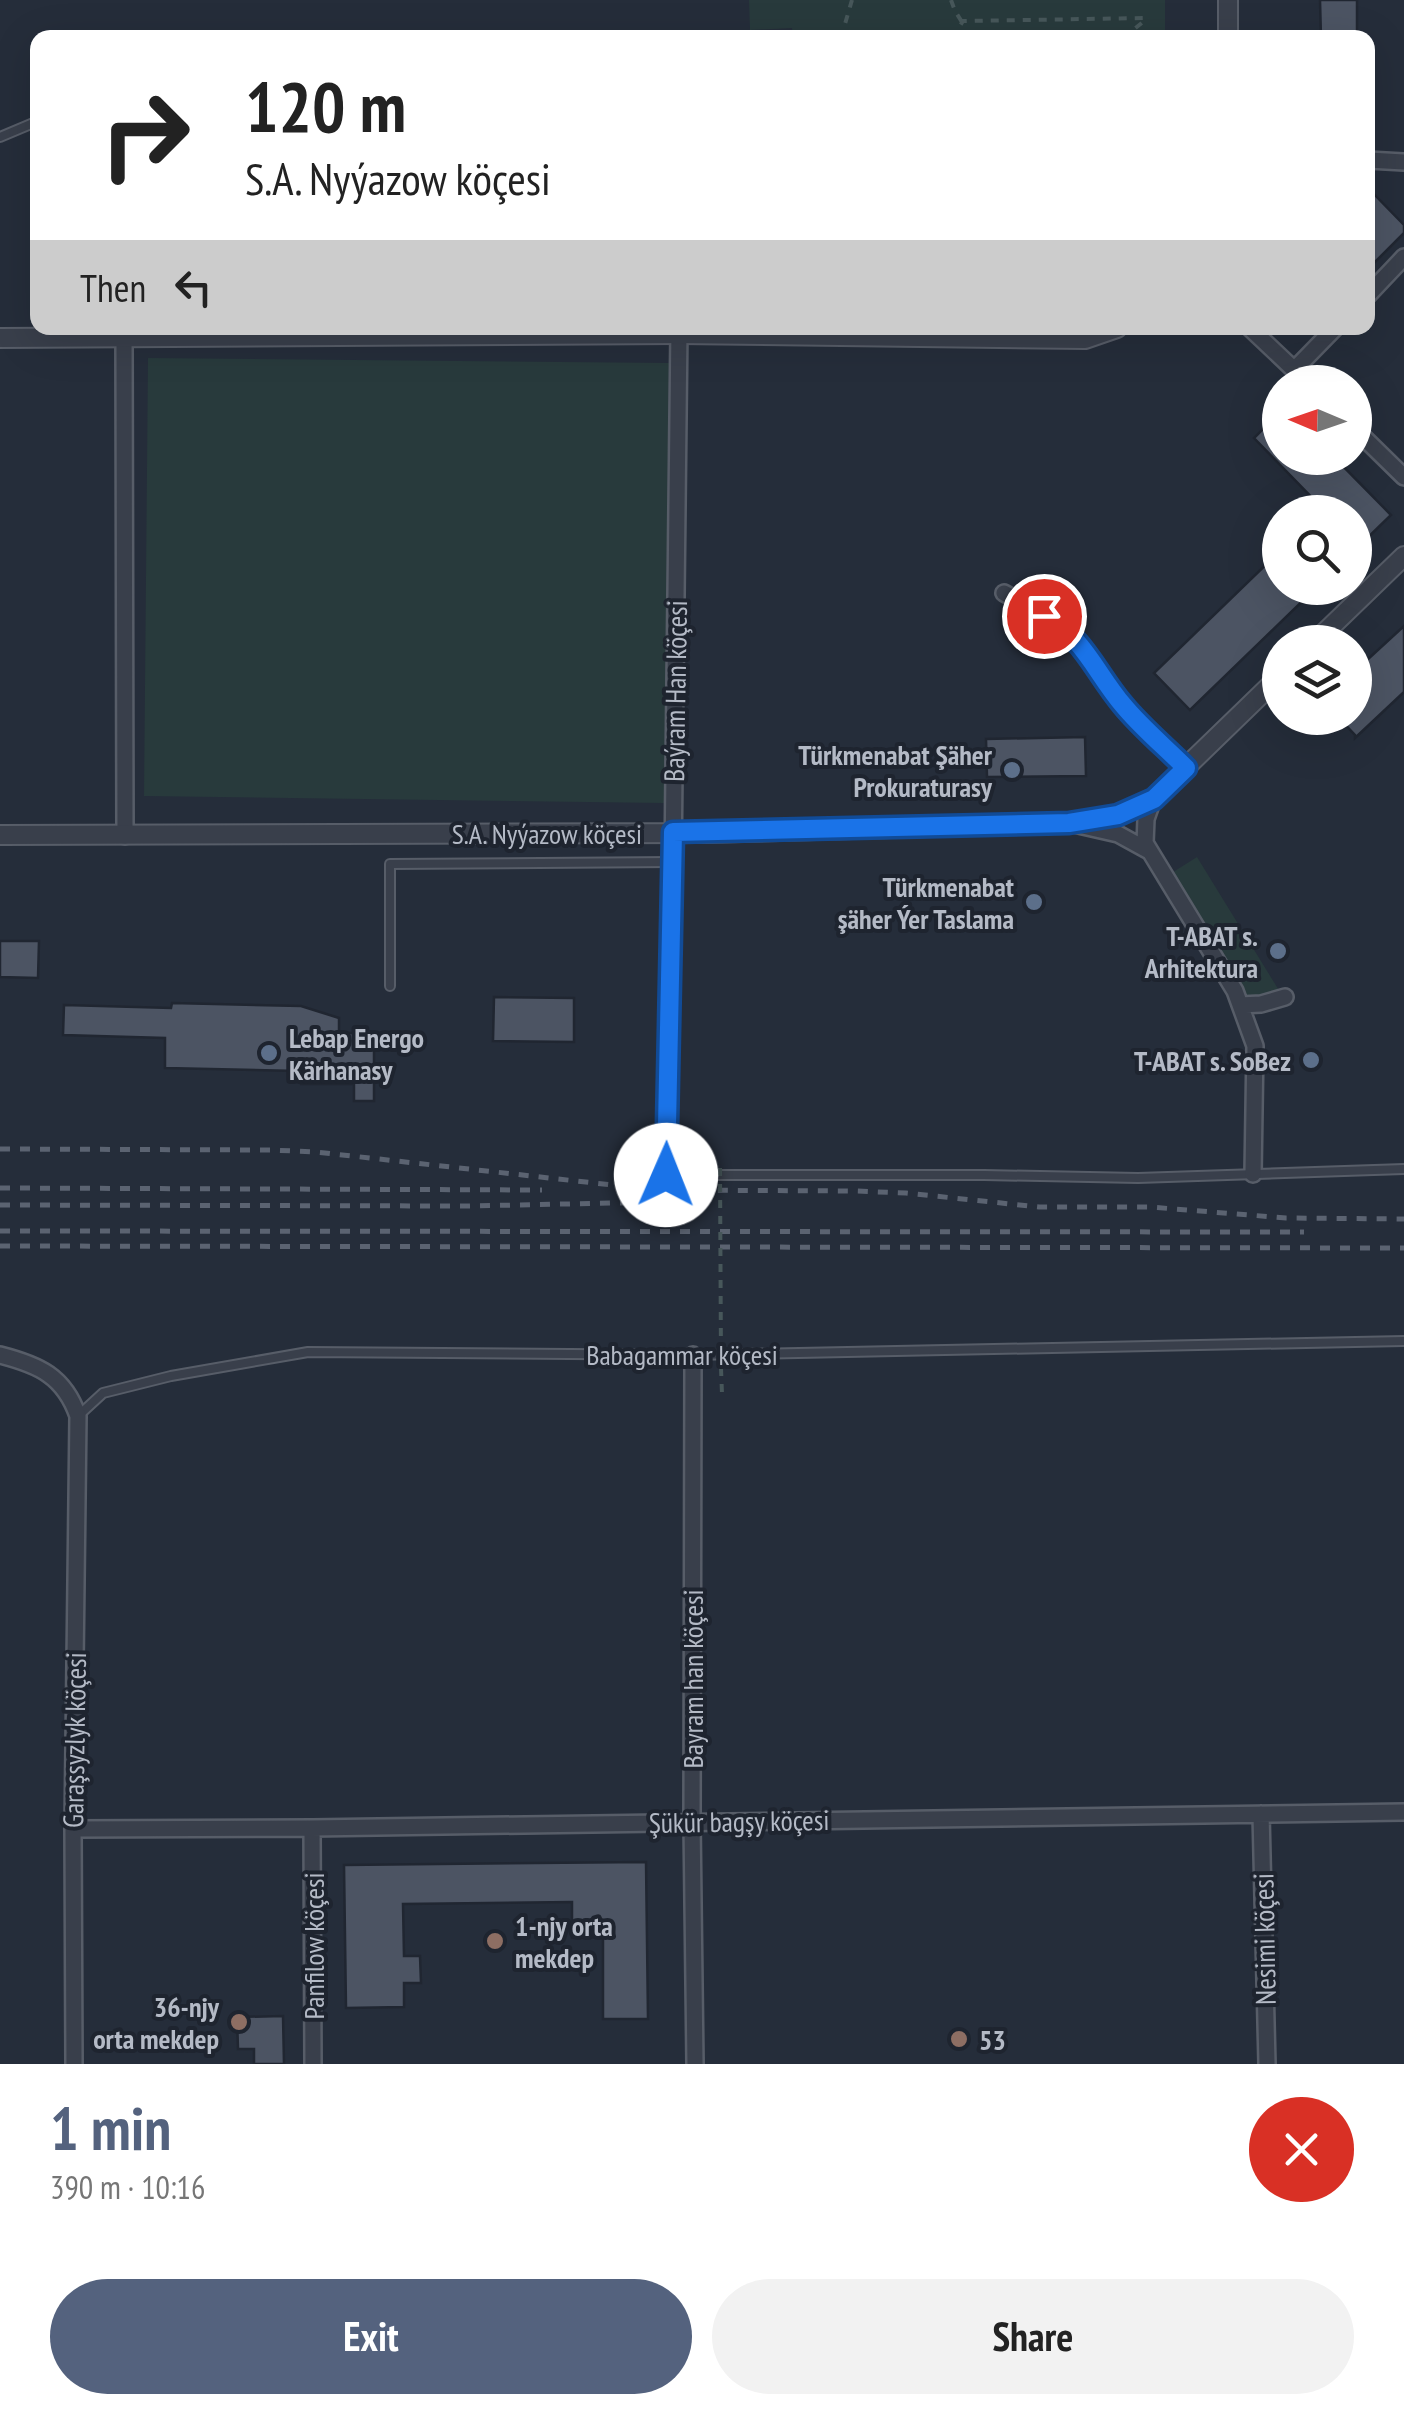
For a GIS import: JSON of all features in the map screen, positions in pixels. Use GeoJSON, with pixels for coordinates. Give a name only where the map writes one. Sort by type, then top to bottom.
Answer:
{"type":"FeatureCollection","features":[{"type":"Feature","properties":{"kind":"street"},"geometry":{"type":"LineString","coordinates":[[1228,0],[1228,30]]}},
{"type":"Feature","properties":{"kind":"street"},"geometry":{"type":"LineString","coordinates":[[1375,160],[1404,162]]}},
{"type":"Feature","properties":{"kind":"street"},"geometry":{"type":"LineString","coordinates":[[1375,287],[1404,257]]}},
{"type":"Feature","properties":{"kind":"street"},"geometry":{"type":"LineString","coordinates":[[0,338],[235,335]]}},
{"type":"Feature","properties":{"kind":"street","name":"Baýram Han köçesi"},"geometry":{"type":"LineString","coordinates":[[666,1175],[679,335]]}},
{"type":"Feature","properties":{"kind":"street"},"geometry":{"type":"LineString","coordinates":[[911,335],[1095,335]]}},
{"type":"Feature","properties":{"kind":"street"},"geometry":{"type":"LineString","coordinates":[[1257,335],[1289,365]]}},
{"type":"Feature","properties":{"kind":"street"},"geometry":{"type":"LineString","coordinates":[[1299,365],[1328,335]]}},
{"type":"Feature","properties":{"kind":"street"},"geometry":{"type":"LineString","coordinates":[[124,336],[125,836]]}},
{"type":"Feature","properties":{"kind":"street"},"geometry":{"type":"LineString","coordinates":[[1372,445],[1404,476]]}},
{"type":"Feature","properties":{"kind":"street"},"geometry":{"type":"LineString","coordinates":[[1333,625],[1404,556]]}},
{"type":"Feature","properties":{"kind":"street"},"geometry":{"type":"LineString","coordinates":[[1004,593],[1062,626],[1087,653],[1124,707],[1186,768]]}},
{"type":"Feature","properties":{"kind":"street","name":"S.A. Nyýazow köçesi"},"geometry":{"type":"LineString","coordinates":[[0,835],[673,832],[1069,823],[1118,815],[1154,799],[1262,694]]}},
{"type":"Feature","properties":{"kind":"street"},"geometry":{"type":"LineString","coordinates":[[1154,799],[1145,828],[1149,852],[1236,991],[1256,1046],[1253,1174]]}},
{"type":"Feature","properties":{"kind":"street"},"geometry":{"type":"LineString","coordinates":[[1069,823],[1118,834],[1149,852]]}},
{"type":"Feature","properties":{"kind":"street"},"geometry":{"type":"LineString","coordinates":[[1240,1005],[1286,997]]}},
{"type":"Feature","properties":{"kind":"street"},"geometry":{"type":"LineString","coordinates":[[0,1355],[34,1364],[52,1376],[71,1396],[78,1416]]}},
{"type":"Feature","properties":{"kind":"street","name":"Bayram han köçesi"},"geometry":{"type":"LineString","coordinates":[[693,1355],[695,2064]]}},
{"type":"Feature","properties":{"kind":"street","name":"Garaşsyzlyk köçesi"},"geometry":{"type":"LineString","coordinates":[[74,2064],[78,1416]]}},
{"type":"Feature","properties":{"kind":"street","name":"Şükür bagşy köçesi"},"geometry":{"type":"LineString","coordinates":[[73,1829],[1404,1812]]}},
{"type":"Feature","properties":{"kind":"street","name":"Nesimi köçesi"},"geometry":{"type":"LineString","coordinates":[[1261,1814],[1267,2064]]}},
{"type":"Feature","properties":{"kind":"street","name":"Panfilow köçesi"},"geometry":{"type":"LineString","coordinates":[[312,1828],[314,2064]]}},
{"type":"Feature","properties":{"kind":"lane"},"geometry":{"type":"LineString","coordinates":[[0,137],[30,124]]}},
{"type":"Feature","properties":{"kind":"lane"},"geometry":{"type":"LineString","coordinates":[[390,986],[390,864],[672,862]]}},
{"type":"Feature","properties":{"kind":"lane"},"geometry":{"type":"LineString","coordinates":[[666,1175],[1138,1178],[1404,1169]]}},
{"type":"Feature","properties":{"kind":"lane","name":"Babagammar köçesi"},"geometry":{"type":"LineString","coordinates":[[78,1416],[103,1394],[170,1376],[308,1352],[693,1355],[1404,1341]]}},
{"type":"Feature","properties":{"kind":"path"},"geometry":{"type":"LineString","coordinates":[[847,30],[845,24],[852,0]]}},
{"type":"Feature","properties":{"kind":"path"},"geometry":{"type":"LineString","coordinates":[[951,0],[963,21],[1148,18],[1133,30]]}},
{"type":"Feature","properties":{"kind":"path"},"geometry":{"type":"LineString","coordinates":[[957,30],[963,21]]}},
{"type":"Feature","properties":{"kind":"path"},"geometry":{"type":"LineString","coordinates":[[720,1168],[722,1394]]}},
{"type":"Feature","properties":{"kind":"shaded area"},"geometry":{"type":"Polygon","coordinates":[[[749,0],[1165,0],[1165,30],[750,30],[749,0]]]}},
{"type":"Feature","properties":{"kind":"shaded area"},"geometry":{"type":"Polygon","coordinates":[[[148,358],[669,363],[664,803],[144,796],[148,358]]]}},
{"type":"Feature","properties":{"kind":"shaded area"},"geometry":{"type":"Polygon","coordinates":[[[1197,857],[1280,992],[1247,998],[1170,874],[1197,857]]]}},
{"type":"Feature","properties":{"kind":"building"},"geometry":{"type":"Polygon","coordinates":[[[1320,0],[1357,0],[1357,30],[1321,30],[1320,0]]]}},
{"type":"Feature","properties":{"kind":"building"},"geometry":{"type":"Polygon","coordinates":[[[1375,195],[1404,225],[1404,233],[1375,262],[1375,195]]]}},
{"type":"Feature","properties":{"kind":"building"},"geometry":{"type":"Polygon","coordinates":[[[1262,430],[1262,446],[1254,438],[1262,430]]]}},
{"type":"Feature","properties":{"kind":"building"},"geometry":{"type":"Polygon","coordinates":[[[1290,475],[1352,475],[1371,495],[1309,495],[1290,475]]]}},
{"type":"Feature","properties":{"kind":"building"},"geometry":{"type":"Polygon","coordinates":[[[1372,496],[1391,515],[1372,533],[1372,496]]]}},
{"type":"Feature","properties":{"kind":"building"},"geometry":{"type":"Polygon","coordinates":[[[1262,568],[1262,605],[1298,605],[1278,625],[1262,625],[1262,640],[1190,710],[1154,673],[1262,568]]]}},
{"type":"Feature","properties":{"kind":"building"},"geometry":{"type":"Polygon","coordinates":[[[1404,626],[1404,692],[1372,722],[1372,655],[1404,626]]]}},
{"type":"Feature","properties":{"kind":"building"},"geometry":{"type":"Polygon","coordinates":[[[1085,737],[1086,776],[987,777],[986,739],[1085,737]]]}},
{"type":"Feature","properties":{"kind":"building"},"geometry":{"type":"Polygon","coordinates":[[[0,941],[39,941],[38,978],[0,977],[0,941]]]}},
{"type":"Feature","properties":{"kind":"building"},"geometry":{"type":"Polygon","coordinates":[[[494,997],[574,998],[574,1042],[493,1041],[494,997]]]}},
{"type":"Feature","properties":{"kind":"building","name":"Lebap Energo Kärhanasy"},"geometry":{"type":"Polygon","coordinates":[[[172,1003],[301,1006],[339,1018],[339,1033],[374,1033],[374,1101],[354,1101],[354,1084],[301,1084],[298,1071],[165,1068],[165,1038],[63,1035],[64,1005],[171,1008],[172,1003]]]}},
{"type":"Feature","properties":{"kind":"building"},"geometry":{"type":"Polygon","coordinates":[[[646,1862],[648,2019],[603,2019],[603,1937],[572,1938],[572,1902],[403,1904],[404,1956],[420,1956],[421,1983],[404,1983],[404,2007],[346,2008],[344,1865],[646,1862]]]}},
{"type":"Feature","properties":{"kind":"building","name":"36-njy orta mekdep"},"geometry":{"type":"Polygon","coordinates":[[[283,2016],[284,2064],[254,2064],[254,2049],[238,2049],[237,2017],[283,2016]]]}},
{"type":"Feature","properties":{"kind":"railway"},"geometry":{"type":"LineString","coordinates":[[0,1149],[316,1152],[657,1190],[855,1191],[1039,1207],[1150,1207],[1286,1218],[1404,1219]]}},
{"type":"Feature","properties":{"kind":"railway"},"geometry":{"type":"LineString","coordinates":[[0,1188],[542,1190]]}},
{"type":"Feature","properties":{"kind":"railway"},"geometry":{"type":"LineString","coordinates":[[0,1205],[468,1206],[664,1202]]}},
{"type":"Feature","properties":{"kind":"railway"},"geometry":{"type":"LineString","coordinates":[[0,1231],[1304,1232]]}},
{"type":"Feature","properties":{"kind":"railway"},"geometry":{"type":"LineString","coordinates":[[0,1246],[1404,1248]]}},
{"type":"Feature","properties":{"kind":"place","name":"Türkmenabat Şäher Prokuraturasy"},"geometry":{"type":"Point","coordinates":[1012,770]}},
{"type":"Feature","properties":{"kind":"place","name":"Türkmenabat şäher Ýer Taslama"},"geometry":{"type":"Point","coordinates":[1034,902]}},
{"type":"Feature","properties":{"kind":"place","name":"T-ABAT s. Arhitektura"},"geometry":{"type":"Point","coordinates":[1278,951]}},
{"type":"Feature","properties":{"kind":"place","name":"Lebap Energo Kärhanasy"},"geometry":{"type":"Point","coordinates":[269,1053]}},
{"type":"Feature","properties":{"kind":"place","name":"T-ABAT s. SoBez"},"geometry":{"type":"Point","coordinates":[1311,1060]}},
{"type":"Feature","properties":{"kind":"place","name":"1-njy orta mekdep"},"geometry":{"type":"Point","coordinates":[495,1941]}},
{"type":"Feature","properties":{"kind":"place","name":"36-njy orta mekdep"},"geometry":{"type":"Point","coordinates":[239,2022]}},
{"type":"Feature","properties":{"kind":"place","name":"53"},"geometry":{"type":"Point","coordinates":[959,2039]}},
{"type":"Feature","properties":{"kind":"route"},"geometry":{"type":"LineString","coordinates":[[666,1175],[673,832],[1069,823],[1118,815],[1154,799],[1186,768],[1124,707],[1072,635],[1044,616]]}}]}
